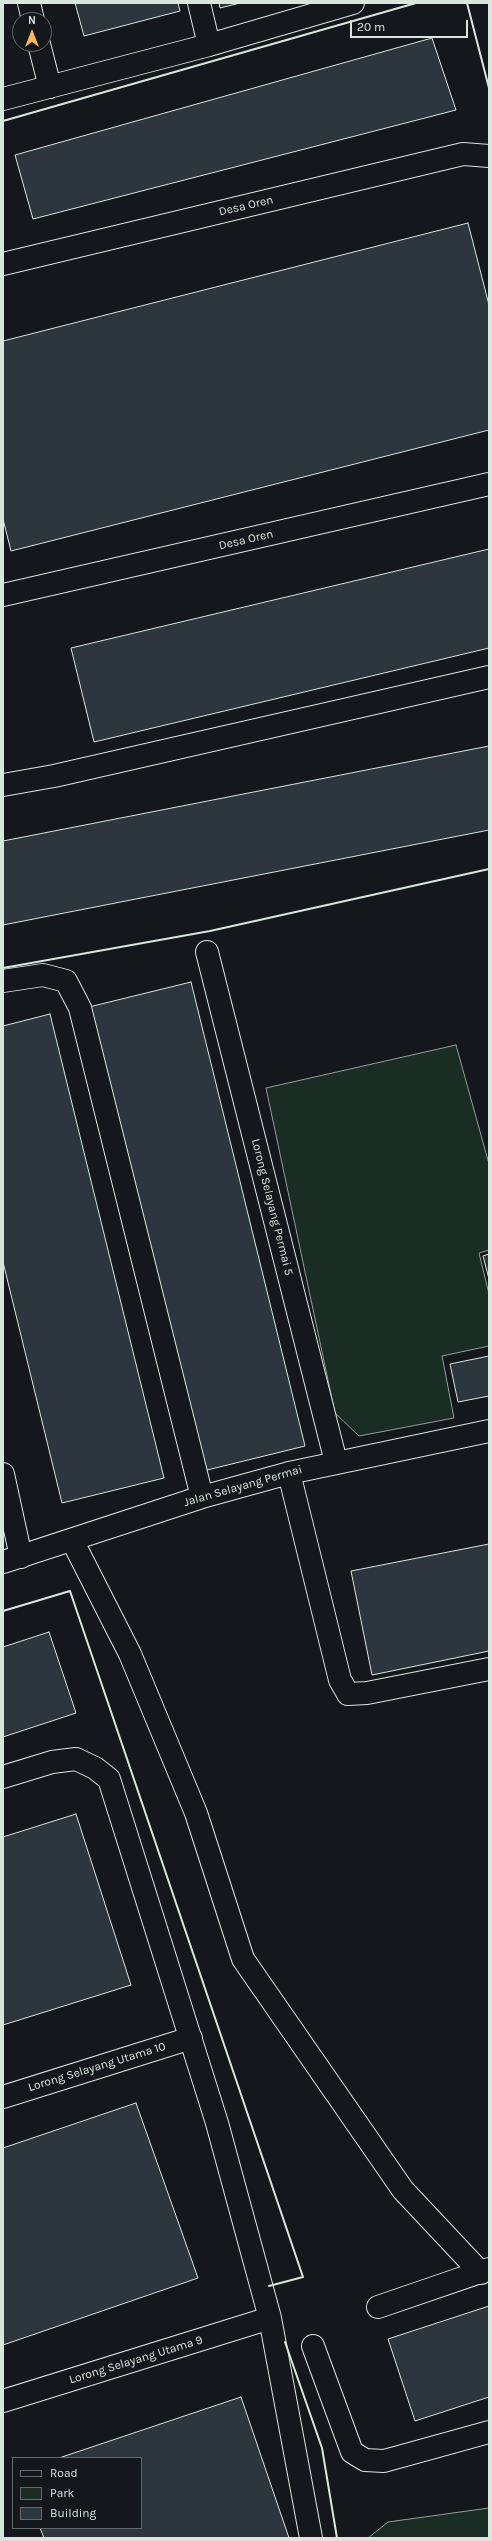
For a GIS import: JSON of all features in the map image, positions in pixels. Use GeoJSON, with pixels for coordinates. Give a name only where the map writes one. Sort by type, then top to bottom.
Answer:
{"type":"FeatureCollection","features":[{"type":"Feature","properties":{"kind":"street"},"geometry":{"type":"LineString","coordinates":[[199,3],[209,46]]}},
{"type":"Feature","properties":{"kind":"street"},"geometry":{"type":"LineString","coordinates":[[3,99],[209,46],[353,3]]}},
{"type":"Feature","properties":{"kind":"street"},"geometry":{"type":"LineString","coordinates":[[41,52],[50,86]]}},
{"type":"Feature","properties":{"kind":"street","name":"Desa Oren"},"geometry":{"type":"LineString","coordinates":[[3,264],[463,154],[489,156]]}},
{"type":"Feature","properties":{"kind":"street","name":"Desa Oren"},"geometry":{"type":"LineString","coordinates":[[3,595],[489,484]]}},
{"type":"Feature","properties":{"kind":"street"},"geometry":{"type":"LineString","coordinates":[[3,785],[54,776],[489,677]]}},
{"type":"Feature","properties":{"kind":"street","name":"Lorong Selayang Permai 5"},"geometry":{"type":"LineString","coordinates":[[207,952],[336,1462]]}},
{"type":"Feature","properties":{"kind":"street"},"geometry":{"type":"LineString","coordinates":[[3,981],[43,975],[66,981],[80,1008],[202,1497]]}},
{"type":"Feature","properties":{"kind":"street","name":"Jalan Selayang Permai"},"geometry":{"type":"LineString","coordinates":[[12,1560],[202,1497],[289,1473],[489,1431]]}},
{"type":"Feature","properties":{"kind":"street"},"geometry":{"type":"LineString","coordinates":[[289,1473],[340,1680],[348,1694],[367,1693],[489,1669]]}},
{"type":"Feature","properties":{"kind":"street"},"geometry":{"type":"LineString","coordinates":[[3,1474],[12,1560]]}},
{"type":"Feature","properties":{"kind":"street"},"geometry":{"type":"LineString","coordinates":[[72,1540],[130,1654],[196,1813],[243,1959],[403,2190],[485,2271],[378,2307]]}},
{"type":"Feature","properties":{"kind":"street"},"geometry":{"type":"LineString","coordinates":[[3,1777],[52,1762],[76,1759],[95,1768],[109,1780],[217,2123],[270,2318],[311,2538]]}},
{"type":"Feature","properties":{"kind":"street","name":"Lorong Selayang Utama 10"},"geometry":{"type":"LineString","coordinates":[[3,2096],[191,2038]]}},
{"type":"Feature","properties":{"kind":"street","name":"Lorong Selayang Utama 9"},"geometry":{"type":"LineString","coordinates":[[3,2401],[270,2318]]}},
{"type":"Feature","properties":{"kind":"street"},"geometry":{"type":"LineString","coordinates":[[313,2346],[352,2452],[365,2460],[384,2462],[489,2432]]}},
{"type":"Feature","properties":{"kind":"green space"},"geometry":{"type":"Polygon","coordinates":[[[456,1045],[489,1164],[489,1250],[479,1253],[489,1294],[489,1346],[442,1356],[454,1418],[359,1436],[335,1413],[266,1088],[456,1045]]]}},
{"type":"Feature","properties":{"kind":"green space"},"geometry":{"type":"Polygon","coordinates":[[[489,2508],[489,2538],[368,2538],[388,2522],[489,2508]]]}},
{"type":"Feature","properties":{"kind":"building"},"geometry":{"type":"Polygon","coordinates":[[[75,3],[178,3],[180,11],[84,36],[75,3]]]}},
{"type":"Feature","properties":{"kind":"building"},"geometry":{"type":"Polygon","coordinates":[[[219,3],[240,3],[220,8],[219,3]]]}},
{"type":"Feature","properties":{"kind":"building"},"geometry":{"type":"Polygon","coordinates":[[[432,38],[456,110],[33,219],[15,155],[432,38]]]}},
{"type":"Feature","properties":{"kind":"building"},"geometry":{"type":"Polygon","coordinates":[[[468,223],[489,305],[489,430],[11,551],[3,519],[3,341],[468,223]]]}},
{"type":"Feature","properties":{"kind":"building"},"geometry":{"type":"Polygon","coordinates":[[[489,549],[489,648],[94,742],[71,648],[489,549]]]}},
{"type":"Feature","properties":{"kind":"building"},"geometry":{"type":"Polygon","coordinates":[[[489,746],[489,830],[3,925],[3,841],[489,746]]]}},
{"type":"Feature","properties":{"kind":"building"},"geometry":{"type":"Polygon","coordinates":[[[191,982],[305,1446],[203,1471],[89,1007],[191,982]]]}},
{"type":"Feature","properties":{"kind":"building"},"geometry":{"type":"Polygon","coordinates":[[[50,1014],[164,1478],[62,1503],[3,1262],[3,1026],[50,1014]]]}},
{"type":"Feature","properties":{"kind":"building"},"geometry":{"type":"Polygon","coordinates":[[[489,1254],[489,1279],[483,1256],[489,1254]]]}},
{"type":"Feature","properties":{"kind":"building"},"geometry":{"type":"Polygon","coordinates":[[[489,1356],[489,1396],[458,1402],[450,1364],[489,1356]]]}},
{"type":"Feature","properties":{"kind":"building"},"geometry":{"type":"Polygon","coordinates":[[[489,1544],[489,1651],[372,1675],[351,1571],[489,1544]]]}},
{"type":"Feature","properties":{"kind":"building"},"geometry":{"type":"Polygon","coordinates":[[[49,1632],[76,1713],[3,1737],[3,1647],[49,1632]]]}},
{"type":"Feature","properties":{"kind":"building"},"geometry":{"type":"Polygon","coordinates":[[[76,1814],[131,1985],[3,2025],[3,1837],[76,1814]]]}},
{"type":"Feature","properties":{"kind":"building"},"geometry":{"type":"Polygon","coordinates":[[[136,2103],[198,2278],[3,2345],[3,2148],[136,2103]]]}},
{"type":"Feature","properties":{"kind":"building"},"geometry":{"type":"Polygon","coordinates":[[[489,2306],[489,2397],[415,2421],[388,2339],[489,2306]]]}},
{"type":"Feature","properties":{"kind":"building"},"geometry":{"type":"Polygon","coordinates":[[[241,2397],[289,2538],[44,2538],[40,2529],[142,2529],[142,2457],[62,2457],[241,2397]]]}},
{"type":"Feature","properties":{"kind":"wall"},"geometry":{"type":"LineString","coordinates":[[3,121],[416,3]]}},
{"type":"Feature","properties":{"kind":"wall"},"geometry":{"type":"LineString","coordinates":[[467,3],[489,88]]}},
{"type":"Feature","properties":{"kind":"wall"},"geometry":{"type":"LineString","coordinates":[[3,968],[210,931],[489,869]]}},
{"type":"Feature","properties":{"kind":"wall"},"geometry":{"type":"LineString","coordinates":[[3,1611],[70,1591],[303,2277],[269,2286]]}},
{"type":"Feature","properties":{"kind":"wall"},"geometry":{"type":"LineString","coordinates":[[285,2342],[322,2448],[337,2538]]}}]}
